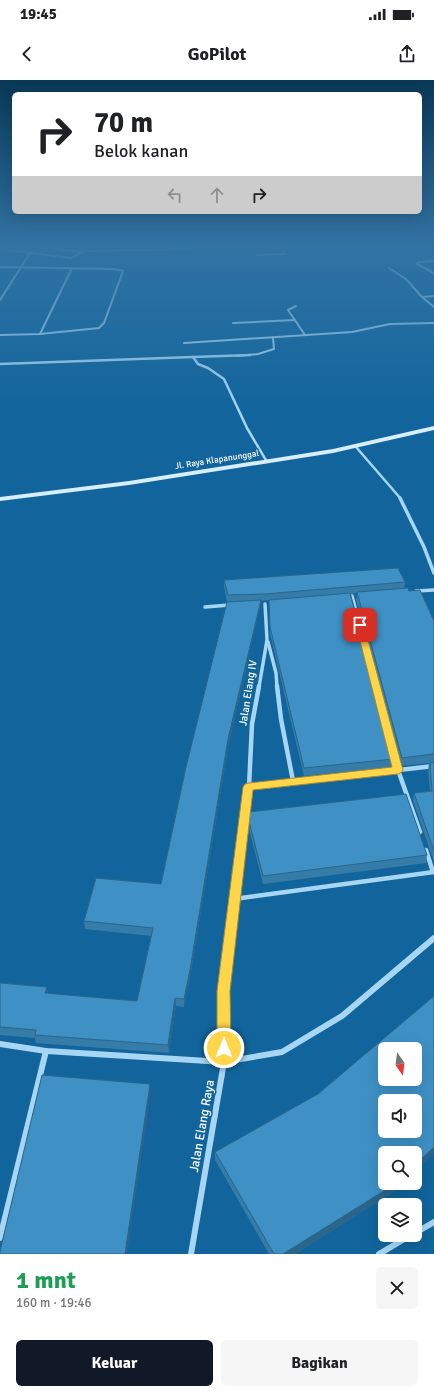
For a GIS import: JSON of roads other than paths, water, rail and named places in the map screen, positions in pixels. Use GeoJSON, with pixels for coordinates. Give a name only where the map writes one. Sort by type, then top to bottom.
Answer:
{"type":"FeatureCollection","features":[{"type":"Feature","properties":{"kind":"street"},"geometry":{"type":"LineString","coordinates":[[40,334],[56,302]]}},
{"type":"Feature","properties":{"kind":"street"},"geometry":{"type":"LineString","coordinates":[[0,335],[40,334],[99,328],[104,323],[112,302]]}},
{"type":"Feature","properties":{"kind":"street"},"geometry":{"type":"LineString","coordinates":[[296,306],[288,310],[306,335]]}},
{"type":"Feature","properties":{"kind":"street"},"geometry":{"type":"LineString","coordinates":[[233,323],[295,320]]}},
{"type":"Feature","properties":{"kind":"street"},"geometry":{"type":"LineString","coordinates":[[184,343],[352,332],[390,324],[434,323]]}},
{"type":"Feature","properties":{"kind":"street"},"geometry":{"type":"LineString","coordinates":[[0,364],[258,355],[269,353],[274,349],[273,338]]}},
{"type":"Feature","properties":{"kind":"street"},"geometry":{"type":"LineString","coordinates":[[193,357],[198,364],[208,368],[224,379],[247,428],[267,462]]}},
{"type":"Feature","properties":{"kind":"street","name":"Jl. Raya Klapanunggal"},"geometry":{"type":"LineString","coordinates":[[0,499],[129,483],[267,462],[356,446],[434,428]]}},
{"type":"Feature","properties":{"kind":"street"},"geometry":{"type":"LineString","coordinates":[[356,446],[399,496],[424,547],[434,573]]}},
{"type":"Feature","properties":{"kind":"street"},"geometry":{"type":"LineString","coordinates":[[412,592],[434,590]]}},
{"type":"Feature","properties":{"kind":"street"},"geometry":{"type":"LineString","coordinates":[[352,596],[398,770],[421,836]]}},
{"type":"Feature","properties":{"kind":"street"},"geometry":{"type":"LineString","coordinates":[[345,597],[360,596]]}},
{"type":"Feature","properties":{"kind":"street"},"geometry":{"type":"LineString","coordinates":[[258,604],[273,603]]}},
{"type":"Feature","properties":{"kind":"street","name":"Jalan Elang IV"},"geometry":{"type":"LineString","coordinates":[[249,787],[252,724],[267,640],[265,604]]}},
{"type":"Feature","properties":{"kind":"street"},"geometry":{"type":"LineString","coordinates":[[205,607],[235,605]]}},
{"type":"Feature","properties":{"kind":"street"},"geometry":{"type":"LineString","coordinates":[[267,640],[276,673],[281,719],[292,781]]}},
{"type":"Feature","properties":{"kind":"street"},"geometry":{"type":"LineString","coordinates":[[249,787],[434,766]]}},
{"type":"Feature","properties":{"kind":"street","name":"Jalan Elang Raya"},"geometry":{"type":"LineString","coordinates":[[191,1254],[224,1062],[224,991],[234,899],[249,787]]}},
{"type":"Feature","properties":{"kind":"street"},"geometry":{"type":"LineString","coordinates":[[234,899],[434,872],[423,843]]}},
{"type":"Feature","properties":{"kind":"street"},"geometry":{"type":"LineString","coordinates":[[0,1044],[46,1051],[224,1062],[282,1052],[342,1016],[434,938]]}},
{"type":"Feature","properties":{"kind":"street"},"geometry":{"type":"LineString","coordinates":[[0,1238],[46,1051]]}},
{"type":"Feature","properties":{"kind":"street"},"geometry":{"type":"LineString","coordinates":[[422,1229],[434,1222]]}},
{"type":"Feature","properties":{"kind":"street"},"geometry":{"type":"LineString","coordinates":[[379,1254],[399,1242]]}}]}
